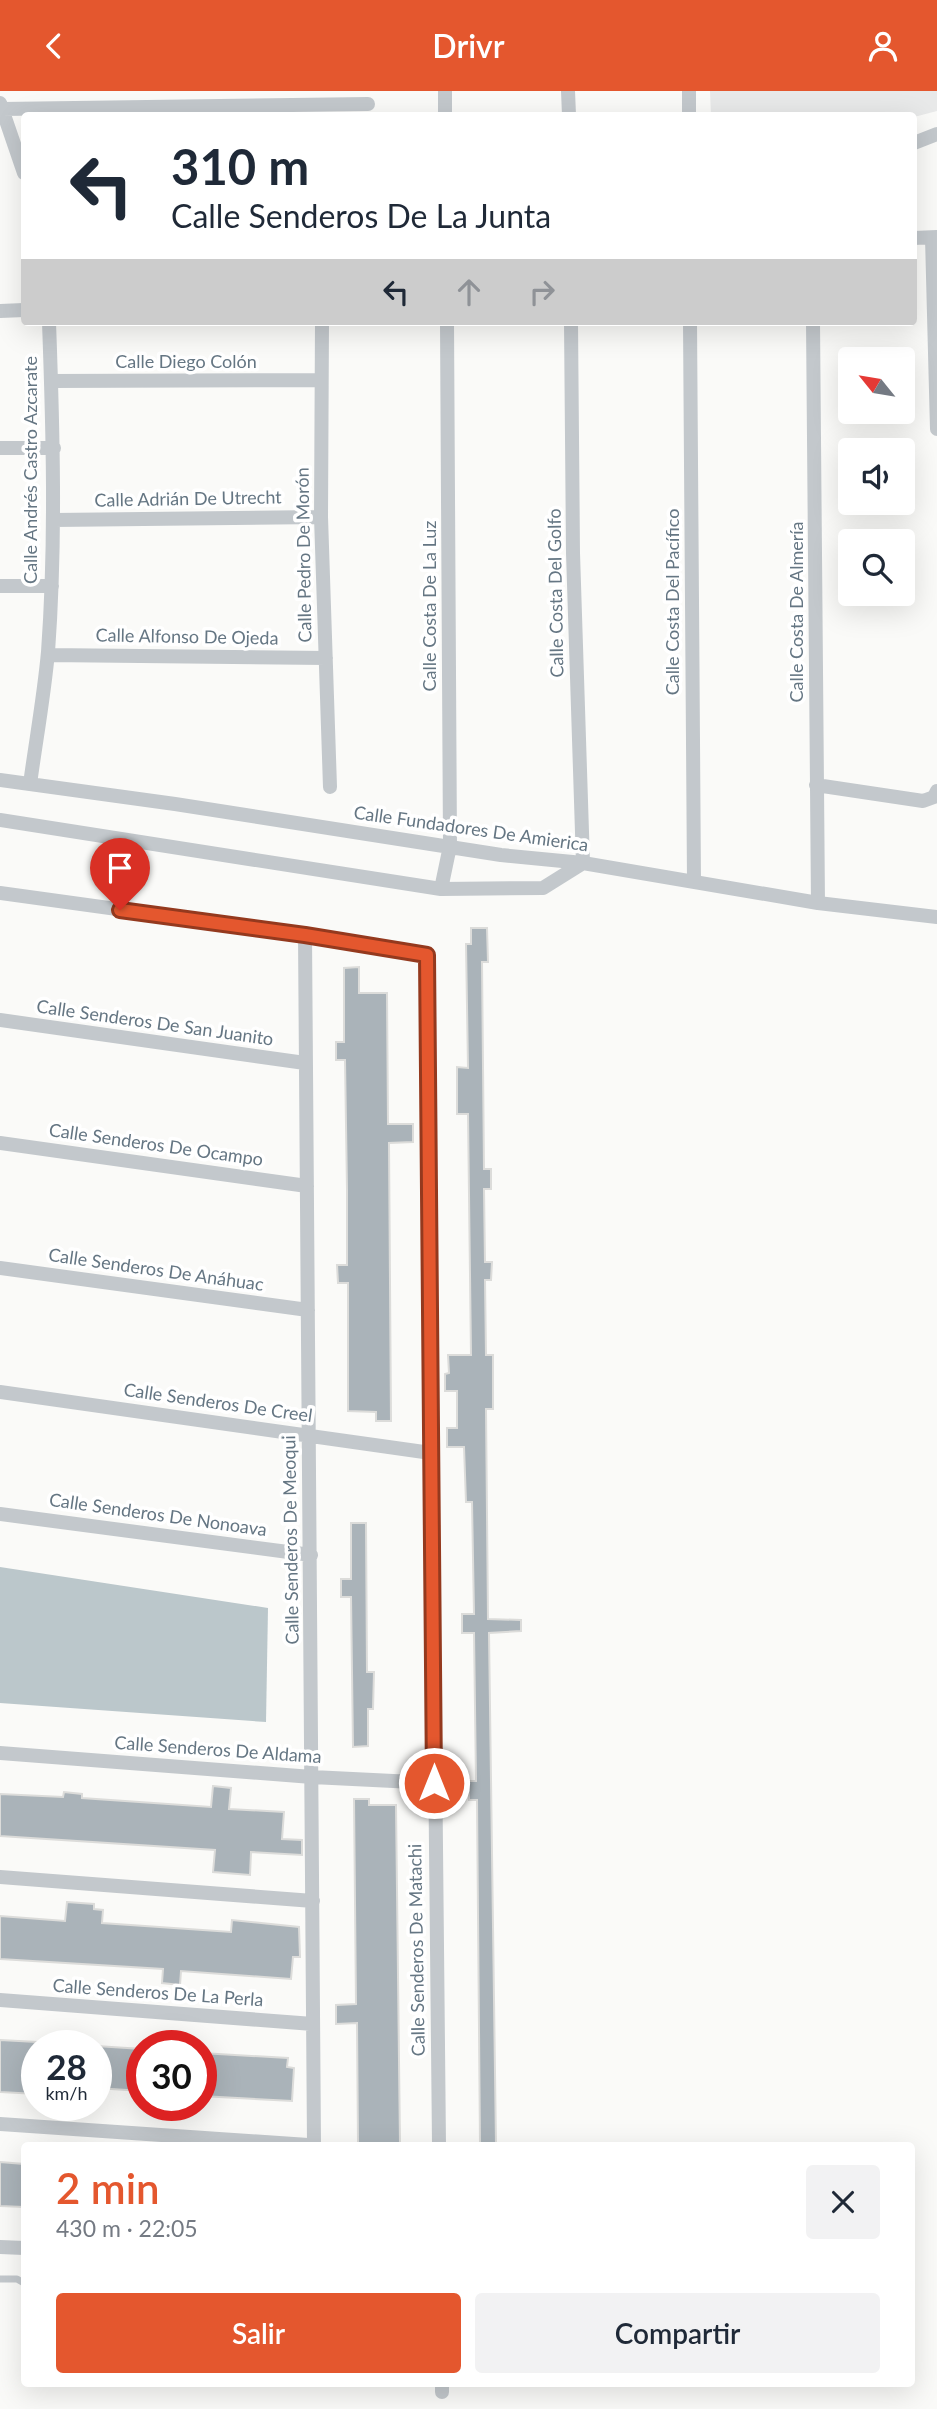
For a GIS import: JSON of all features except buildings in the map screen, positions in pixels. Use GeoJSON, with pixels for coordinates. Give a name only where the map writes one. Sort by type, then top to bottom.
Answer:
{"type":"FeatureCollection","features":[{"type":"Feature","properties":{"kind":"street"},"geometry":{"type":"LineString","coordinates":[[445,91],[446,112]]}},
{"type":"Feature","properties":{"kind":"street"},"geometry":{"type":"LineString","coordinates":[[568,91],[569,112]]}},
{"type":"Feature","properties":{"kind":"street"},"geometry":{"type":"LineString","coordinates":[[689,91],[689,112]]}},
{"type":"Feature","properties":{"kind":"street"},"geometry":{"type":"LineString","coordinates":[[21,164],[1,106],[320,97],[369,104]]}},
{"type":"Feature","properties":{"kind":"street"},"geometry":{"type":"LineString","coordinates":[[917,142],[937,134]]}},
{"type":"Feature","properties":{"kind":"street"},"geometry":{"type":"LineString","coordinates":[[934,237],[937,429]]}},
{"type":"Feature","properties":{"kind":"street"},"geometry":{"type":"LineString","coordinates":[[0,310],[21,310]]}},
{"type":"Feature","properties":{"kind":"street","name":"Calle Andrés Castro Azcarate"},"geometry":{"type":"LineString","coordinates":[[30,784],[48,655],[52,586],[54,448],[49,326]]}},
{"type":"Feature","properties":{"kind":"street","name":"Calle Pedro De Morón"},"geometry":{"type":"LineString","coordinates":[[323,326],[321,517],[330,787]]}},
{"type":"Feature","properties":{"kind":"street","name":"Calle Costa De La Luz"},"geometry":{"type":"LineString","coordinates":[[441,889],[450,846],[447,326]]}},
{"type":"Feature","properties":{"kind":"street","name":"Calle Costa Del Golfo"},"geometry":{"type":"LineString","coordinates":[[571,326],[573,553],[583,863]]}},
{"type":"Feature","properties":{"kind":"street","name":"Calle Costa Del Pacífico"},"geometry":{"type":"LineString","coordinates":[[690,326],[694,882]]}},
{"type":"Feature","properties":{"kind":"street","name":"Calle Costa De Almería"},"geometry":{"type":"LineString","coordinates":[[813,326],[818,903]]}},
{"type":"Feature","properties":{"kind":"street","name":"Calle Diego Colón"},"geometry":{"type":"LineString","coordinates":[[51,381],[321,380]]}},
{"type":"Feature","properties":{"kind":"street"},"geometry":{"type":"LineString","coordinates":[[0,448],[54,448]]}},
{"type":"Feature","properties":{"kind":"street","name":"Calle Adrián De Utrecht"},"geometry":{"type":"LineString","coordinates":[[54,520],[321,517]]}},
{"type":"Feature","properties":{"kind":"street"},"geometry":{"type":"LineString","coordinates":[[0,586],[52,586]]}},
{"type":"Feature","properties":{"kind":"street","name":"Calle Alfonso De Ojeda"},"geometry":{"type":"LineString","coordinates":[[48,655],[326,658]]}},
{"type":"Feature","properties":{"kind":"street","name":"Calle Fundadores De Amierica"},"geometry":{"type":"LineString","coordinates":[[0,780],[501,855],[583,863],[818,903],[937,917]]}},
{"type":"Feature","properties":{"kind":"street"},"geometry":{"type":"LineString","coordinates":[[816,785],[913,800],[929,800],[937,791]]}},
{"type":"Feature","properties":{"kind":"street"},"geometry":{"type":"LineString","coordinates":[[0,820],[441,889],[544,888],[583,863]]}},
{"type":"Feature","properties":{"kind":"street"},"geometry":{"type":"LineString","coordinates":[[0,893],[305,935]]}},
{"type":"Feature","properties":{"kind":"street","name":"Calle Senderos De Matachi"},"geometry":{"type":"LineString","coordinates":[[305,935],[427,955],[439,2142]]}},
{"type":"Feature","properties":{"kind":"street","name":"Calle Senderos De Meoqui"},"geometry":{"type":"LineString","coordinates":[[305,935],[314,2142]]}},
{"type":"Feature","properties":{"kind":"street","name":"Calle Senderos De San Juanito"},"geometry":{"type":"LineString","coordinates":[[0,1020],[305,1063]]}},
{"type":"Feature","properties":{"kind":"street","name":"Calle Senderos De Ocampo"},"geometry":{"type":"LineString","coordinates":[[0,1143],[307,1186]]}},
{"type":"Feature","properties":{"kind":"street","name":"Calle Senderos De Anáhuac"},"geometry":{"type":"LineString","coordinates":[[0,1268],[308,1310]]}},
{"type":"Feature","properties":{"kind":"street","name":"Calle Senderos De Creel"},"geometry":{"type":"LineString","coordinates":[[0,1392],[431,1453]]}},
{"type":"Feature","properties":{"kind":"street","name":"Calle Senderos De Nonoava"},"geometry":{"type":"LineString","coordinates":[[0,1514],[311,1555]]}},
{"type":"Feature","properties":{"kind":"street","name":"Calle Senderos De Aldama"},"geometry":{"type":"LineString","coordinates":[[0,1753],[312,1777],[434,1783]]}},
{"type":"Feature","properties":{"kind":"street"},"geometry":{"type":"LineString","coordinates":[[0,1877],[313,1901]]}},
{"type":"Feature","properties":{"kind":"street","name":"Calle Senderos De La Perla"},"geometry":{"type":"LineString","coordinates":[[0,2000],[313,2024]]}},
{"type":"Feature","properties":{"kind":"street"},"geometry":{"type":"LineString","coordinates":[[0,2124],[260,2142]]}},
{"type":"Feature","properties":{"kind":"street"},"geometry":{"type":"LineString","coordinates":[[0,2247],[21,2248]]}},
{"type":"Feature","properties":{"kind":"lane"},"geometry":{"type":"LineString","coordinates":[[0,2279],[21,2281]]}},
{"type":"Feature","properties":{"kind":"shaded area"},"geometry":{"type":"Polygon","coordinates":[[[710,91],[937,91],[937,111],[917,116],[917,112],[711,112],[710,91]]]}},
{"type":"Feature","properties":{"kind":"shaded area"},"geometry":{"type":"Polygon","coordinates":[[[0,1567],[268,1608],[266,1722],[0,1703],[0,1567]]]}},
{"type":"Feature","properties":{"kind":"route"},"geometry":{"type":"LineString","coordinates":[[120,910],[427,955],[434,1783]]}}]}
